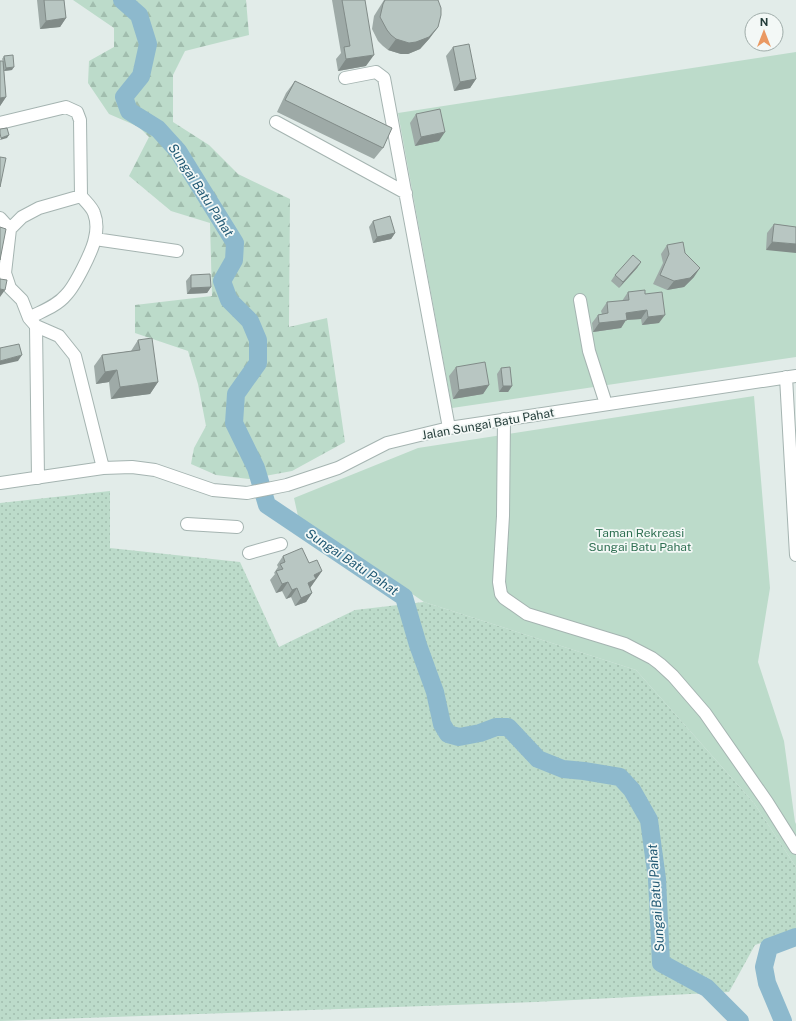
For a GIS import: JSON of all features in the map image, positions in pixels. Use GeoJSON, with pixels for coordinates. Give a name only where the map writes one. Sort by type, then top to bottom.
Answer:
{"type":"FeatureCollection","features":[{"type":"Feature","properties":{"kind":"street"},"geometry":{"type":"LineString","coordinates":[[345,78],[376,72],[384,78],[449,428]]}},
{"type":"Feature","properties":{"kind":"street"},"geometry":{"type":"LineString","coordinates":[[0,123],[66,107],[77,112],[80,120],[81,196],[94,212],[96,225],[95,239],[75,284],[66,296],[33,322]]}},
{"type":"Feature","properties":{"kind":"street"},"geometry":{"type":"LineString","coordinates":[[276,122],[406,193]]}},
{"type":"Feature","properties":{"kind":"street"},"geometry":{"type":"LineString","coordinates":[[38,478],[33,322],[22,300],[10,288],[4,273],[10,229],[22,218],[39,208],[81,196]]}},
{"type":"Feature","properties":{"kind":"street"},"geometry":{"type":"LineString","coordinates":[[0,218],[10,229]]}},
{"type":"Feature","properties":{"kind":"street"},"geometry":{"type":"LineString","coordinates":[[95,239],[178,251]]}},
{"type":"Feature","properties":{"kind":"street"},"geometry":{"type":"LineString","coordinates":[[580,300],[589,351],[606,404]]}},
{"type":"Feature","properties":{"kind":"street"},"geometry":{"type":"LineString","coordinates":[[33,322],[59,336],[74,356],[103,468]]}},
{"type":"Feature","properties":{"kind":"street"},"geometry":{"type":"LineString","coordinates":[[791,377],[796,555]]}},
{"type":"Feature","properties":{"kind":"street","name":"Jalan Sungai Batu Pahat"},"geometry":{"type":"LineString","coordinates":[[0,483],[103,468],[132,467],[155,470],[213,490],[247,493],[287,486],[338,468],[387,443],[449,428],[791,377]]}},
{"type":"Feature","properties":{"kind":"street"},"geometry":{"type":"LineString","coordinates":[[504,420],[503,516],[499,582],[501,594],[504,598],[527,614],[624,644],[660,664],[684,688],[705,713],[763,796],[796,848]]}},
{"type":"Feature","properties":{"kind":"street"},"geometry":{"type":"LineString","coordinates":[[187,524],[237,527]]}},
{"type":"Feature","properties":{"kind":"street"},"geometry":{"type":"LineString","coordinates":[[249,553],[281,544]]}},
{"type":"Feature","properties":{"kind":"green space"},"geometry":{"type":"Polygon","coordinates":[[[73,0],[246,0],[249,35],[185,51],[173,75],[173,122],[209,145],[238,174],[290,199],[289,327],[327,318],[345,442],[292,471],[249,479],[216,475],[191,464],[194,448],[206,426],[198,384],[188,351],[135,333],[135,305],[212,296],[210,223],[171,211],[129,176],[149,137],[139,127],[109,114],[88,83],[89,61],[114,47],[114,28],[73,0]]]}},
{"type":"Feature","properties":{"kind":"green space"},"geometry":{"type":"Polygon","coordinates":[[[796,52],[796,357],[452,408],[398,113],[796,52]]]}},
{"type":"Feature","properties":{"kind":"green space","name":"Taman Rekreasi Sungai Batu Pahat"},"geometry":{"type":"Polygon","coordinates":[[[754,396],[770,588],[758,662],[784,741],[796,824],[796,867],[754,803],[636,670],[424,602],[298,516],[294,498],[418,448],[754,396]]]}},
{"type":"Feature","properties":{"kind":"green space"},"geometry":{"type":"Polygon","coordinates":[[[110,491],[110,548],[240,562],[279,647],[355,610],[424,602],[636,670],[754,803],[796,867],[796,931],[755,945],[729,992],[535,1002],[0,1021],[0,503],[110,491]]]}},
{"type":"Feature","properties":{"kind":"building"},"geometry":{"type":"Polygon","coordinates":[[[44,0],[64,0],[66,18],[46,21],[44,0]]]}},
{"type":"Feature","properties":{"kind":"building"},"geometry":{"type":"Polygon","coordinates":[[[342,0],[365,0],[374,55],[346,59],[344,47],[350,46],[342,0]]]}},
{"type":"Feature","properties":{"kind":"building"},"geometry":{"type":"Polygon","coordinates":[[[385,0],[438,0],[441,8],[441,15],[438,27],[429,37],[416,42],[409,43],[396,39],[387,30],[380,17],[385,0]]]}},
{"type":"Feature","properties":{"kind":"building"},"geometry":{"type":"Polygon","coordinates":[[[469,44],[476,79],[460,82],[453,47],[469,44]]]}},
{"type":"Feature","properties":{"kind":"building"},"geometry":{"type":"Polygon","coordinates":[[[13,55],[14,67],[6,68],[4,56],[13,55]]]}},
{"type":"Feature","properties":{"kind":"building"},"geometry":{"type":"Polygon","coordinates":[[[0,61],[3,61],[6,97],[0,98],[0,61]]]}},
{"type":"Feature","properties":{"kind":"building"},"geometry":{"type":"Polygon","coordinates":[[[295,81],[392,128],[383,148],[285,100],[295,81]]]}},
{"type":"Feature","properties":{"kind":"building"},"geometry":{"type":"Polygon","coordinates":[[[440,109],[445,132],[421,137],[416,114],[440,109]]]}},
{"type":"Feature","properties":{"kind":"building"},"geometry":{"type":"Polygon","coordinates":[[[7,128],[9,135],[1,138],[0,129],[7,128]]]}},
{"type":"Feature","properties":{"kind":"building"},"geometry":{"type":"Polygon","coordinates":[[[0,157],[6,158],[0,187],[0,157]]]}},
{"type":"Feature","properties":{"kind":"building"},"geometry":{"type":"Polygon","coordinates":[[[390,216],[395,233],[377,237],[373,221],[390,216]]]}},
{"type":"Feature","properties":{"kind":"building"},"geometry":{"type":"Polygon","coordinates":[[[774,224],[796,227],[796,244],[772,242],[774,224]]]}},
{"type":"Feature","properties":{"kind":"building"},"geometry":{"type":"Polygon","coordinates":[[[0,227],[6,229],[0,260],[0,227]]]}},
{"type":"Feature","properties":{"kind":"building"},"geometry":{"type":"Polygon","coordinates":[[[683,242],[685,253],[700,268],[690,278],[674,281],[660,275],[669,254],[667,245],[683,242]]]}},
{"type":"Feature","properties":{"kind":"building"},"geometry":{"type":"Polygon","coordinates":[[[633,255],[641,262],[623,282],[615,275],[633,255]]]}},
{"type":"Feature","properties":{"kind":"building"},"geometry":{"type":"Polygon","coordinates":[[[210,274],[211,287],[191,288],[191,275],[210,274]]]}},
{"type":"Feature","properties":{"kind":"building"},"geometry":{"type":"Polygon","coordinates":[[[0,279],[7,280],[5,290],[0,289],[0,279]]]}},
{"type":"Feature","properties":{"kind":"building"},"geometry":{"type":"Polygon","coordinates":[[[645,290],[645,294],[662,292],[665,315],[648,317],[647,310],[626,313],[627,320],[599,323],[598,315],[608,313],[607,302],[629,300],[628,292],[645,290]]]}},
{"type":"Feature","properties":{"kind":"building"},"geometry":{"type":"Polygon","coordinates":[[[152,338],[158,382],[120,387],[117,370],[105,372],[102,355],[140,350],[138,340],[152,338]]]}},
{"type":"Feature","properties":{"kind":"building"},"geometry":{"type":"Polygon","coordinates":[[[19,344],[22,355],[0,361],[0,348],[19,344]]]}},
{"type":"Feature","properties":{"kind":"building"},"geometry":{"type":"Polygon","coordinates":[[[485,362],[489,385],[459,390],[456,367],[485,362]]]}},
{"type":"Feature","properties":{"kind":"building"},"geometry":{"type":"Polygon","coordinates":[[[510,367],[512,386],[503,386],[501,368],[510,367]]]}},
{"type":"Feature","properties":{"kind":"building"},"geometry":{"type":"Polygon","coordinates":[[[302,548],[309,563],[317,560],[322,571],[314,575],[316,579],[308,583],[312,593],[301,598],[297,588],[292,590],[288,582],[282,584],[276,571],[283,569],[280,564],[285,562],[283,556],[302,548]]]}},
{"type":"Feature","properties":{"kind":"waterway","name":"Sungai Batu Pahat"},"geometry":{"type":"LineString","coordinates":[[122,0],[139,15],[148,44],[141,76],[124,97],[129,111],[158,129],[178,151],[235,243],[234,260],[222,281],[229,300],[250,321],[258,340],[258,363],[236,394],[234,423],[256,468],[267,505],[404,597],[418,645],[435,692],[442,724],[448,734],[459,737],[480,733],[496,727],[508,727],[538,759],[563,769],[620,777],[632,790],[649,820],[657,879],[661,963],[707,988],[740,1021]]}},
{"type":"Feature","properties":{"kind":"waterway","name":"Sungai Batu Pahat"},"geometry":{"type":"LineString","coordinates":[[783,1021],[767,983],[764,967],[769,947],[796,937]]}}]}
